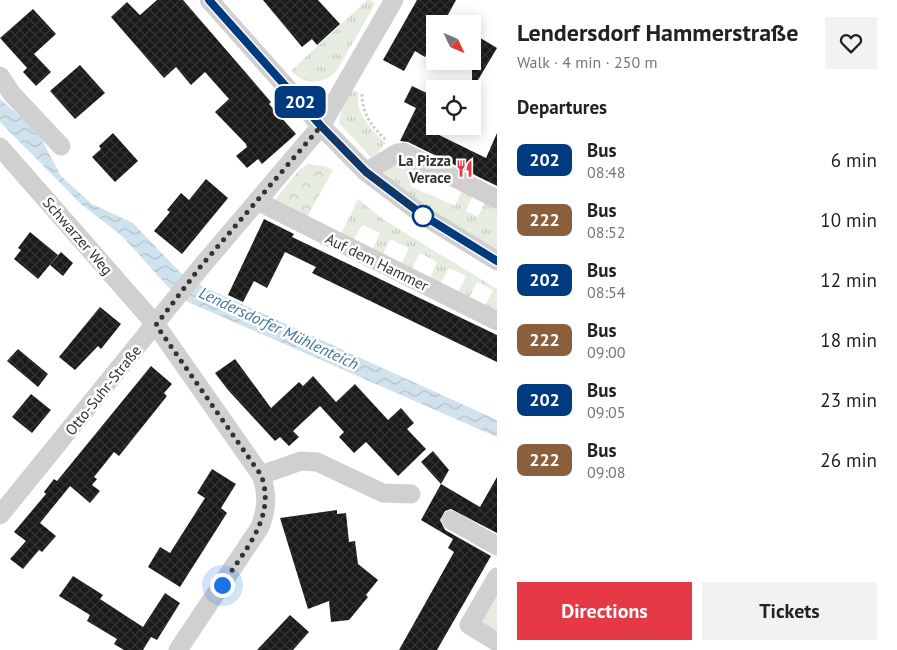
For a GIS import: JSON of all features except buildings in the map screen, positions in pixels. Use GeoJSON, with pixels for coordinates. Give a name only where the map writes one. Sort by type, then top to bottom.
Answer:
{"type":"FeatureCollection","features":[{"type":"Feature","properties":{"kind":"street"},"geometry":{"type":"LineString","coordinates":[[209,0],[321,126],[366,172],[424,216],[497,261]]}},
{"type":"Feature","properties":{"kind":"street","name":"Otto-Suhr-Straße"},"geometry":{"type":"LineString","coordinates":[[3,504],[156,325],[201,266],[321,126],[394,0]]}},
{"type":"Feature","properties":{"kind":"street"},"geometry":{"type":"LineString","coordinates":[[0,76],[6,99],[61,146]]}},
{"type":"Feature","properties":{"kind":"street","name":"Schwarzer Weg"},"geometry":{"type":"LineString","coordinates":[[0,147],[156,325],[261,475]]}},
{"type":"Feature","properties":{"kind":"street"},"geometry":{"type":"LineString","coordinates":[[366,172],[397,153],[403,152],[497,199]]}},
{"type":"Feature","properties":{"kind":"street","name":"Auf dem Hammer"},"geometry":{"type":"LineString","coordinates":[[257,201],[497,321]]}},
{"type":"Feature","properties":{"kind":"street"},"geometry":{"type":"LineString","coordinates":[[183,648],[260,527],[267,501],[266,488],[261,475],[301,460],[317,462],[382,493],[411,494]]}},
{"type":"Feature","properties":{"kind":"street"},"geometry":{"type":"LineString","coordinates":[[451,520],[497,546]]}},
{"type":"Feature","properties":{"kind":"street"},"geometry":{"type":"LineString","coordinates":[[497,577],[469,626],[497,642]]}},
{"type":"Feature","properties":{"kind":"path"},"geometry":{"type":"LineString","coordinates":[[362,92],[364,110],[369,121],[384,137],[403,152]]}},
{"type":"Feature","properties":{"kind":"green space"},"geometry":{"type":"Polygon","coordinates":[[[367,0],[372,0],[375,4],[336,72],[325,79],[313,82],[296,76],[291,71],[367,0]]]}},
{"type":"Feature","properties":{"kind":"green space"},"geometry":{"type":"Polygon","coordinates":[[[351,89],[359,93],[359,108],[365,121],[385,143],[378,153],[371,157],[339,123],[342,106],[351,89]]]}},
{"type":"Feature","properties":{"kind":"green space"},"geometry":{"type":"Polygon","coordinates":[[[400,162],[418,169],[410,186],[455,206],[462,190],[473,195],[466,211],[478,217],[485,202],[497,208],[497,251],[416,200],[385,176],[383,172],[400,162]]]}},
{"type":"Feature","properties":{"kind":"green space"},"geometry":{"type":"Polygon","coordinates":[[[308,164],[327,167],[333,170],[306,219],[275,200],[299,170],[308,164]]]}},
{"type":"Feature","properties":{"kind":"green space"},"geometry":{"type":"Polygon","coordinates":[[[358,199],[384,220],[497,289],[497,312],[485,306],[493,290],[477,282],[469,298],[458,293],[466,276],[449,268],[440,284],[430,279],[437,262],[420,253],[411,270],[401,265],[409,248],[390,239],[382,256],[372,251],[380,233],[362,225],[353,241],[340,236],[358,199]]]}},
{"type":"Feature","properties":{"kind":"green space"},"geometry":{"type":"Polygon","coordinates":[[[497,593],[497,631],[481,623],[497,593]]]}},
{"type":"Feature","properties":{"kind":"water","name":"Lendersdorfer Mühlenteich"},"geometry":{"type":"Polygon","coordinates":[[[0,99],[37,131],[61,176],[92,204],[133,223],[182,274],[202,286],[497,420],[497,437],[188,302],[169,288],[122,236],[82,205],[0,122],[0,99]]]}},
{"type":"Feature","properties":{"kind":"bus line","name":"202"},"geometry":{"type":"LineString","coordinates":[[209,0],[321,126],[366,172],[424,216],[497,261]]}},
{"type":"Feature","properties":{"kind":"place","name":"La Pizza Verace"},"geometry":{"type":"Point","coordinates":[465,169]}},
{"type":"Feature","properties":{"kind":"route"},"geometry":{"type":"LineString","coordinates":[[222,585],[260,527],[267,501],[266,488],[261,475],[156,325],[201,266],[321,126],[366,172],[423,216]]}}]}
